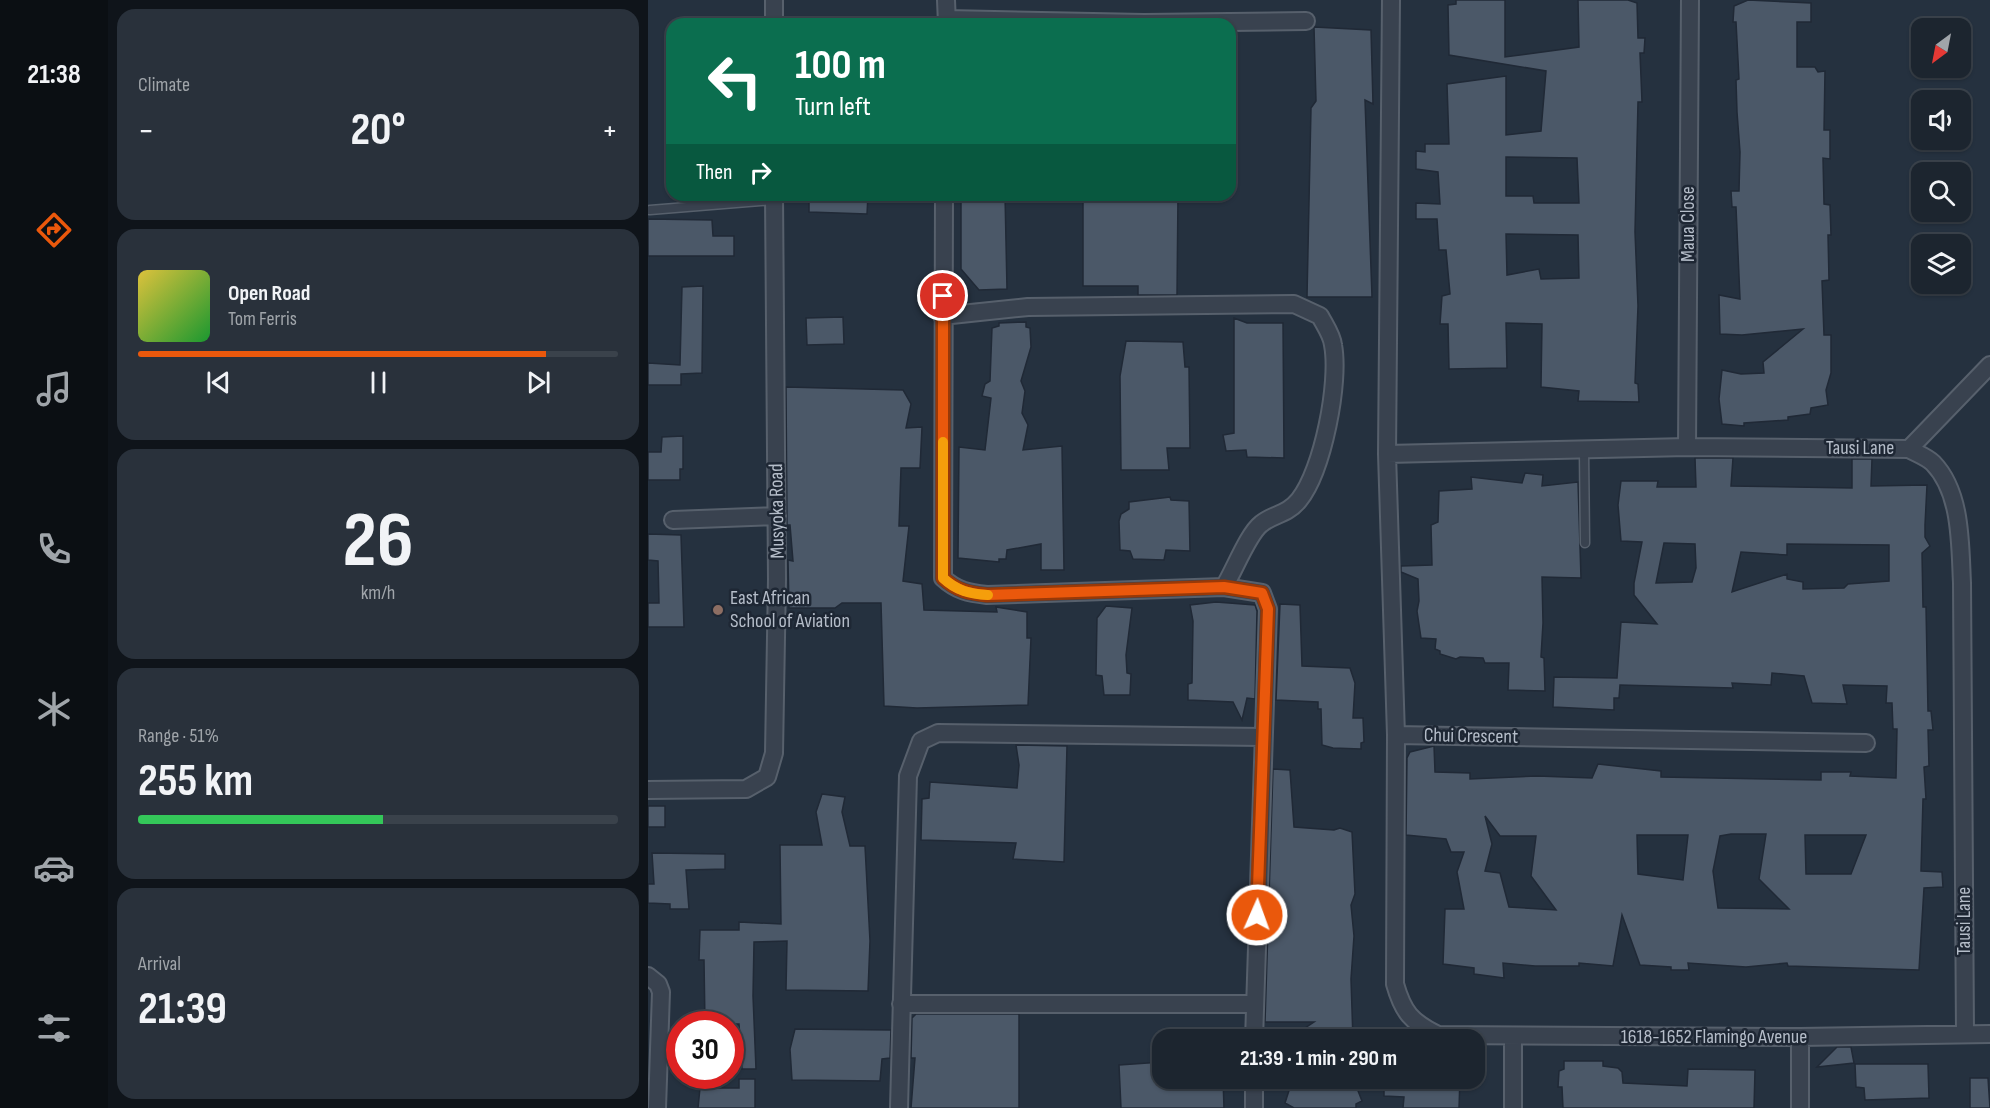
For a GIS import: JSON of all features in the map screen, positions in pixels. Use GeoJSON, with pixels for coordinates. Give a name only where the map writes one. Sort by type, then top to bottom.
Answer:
{"type":"FeatureCollection","features":[{"type":"Feature","properties":{"kind":"street"},"geometry":{"type":"LineString","coordinates":[[774,0],[774,18]]}},
{"type":"Feature","properties":{"kind":"street"},"geometry":{"type":"LineString","coordinates":[[946,0],[947,18]]}},
{"type":"Feature","properties":{"kind":"street"},"geometry":{"type":"LineString","coordinates":[[1391,0],[1387,454],[1396,735]]}},
{"type":"Feature","properties":{"kind":"street","name":"Maua Close"},"geometry":{"type":"LineString","coordinates":[[1686,447],[1690,0]]}},
{"type":"Feature","properties":{"kind":"street"},"geometry":{"type":"LineString","coordinates":[[1236,22],[1306,21]]}},
{"type":"Feature","properties":{"kind":"street","name":"Musyoka Road"},"geometry":{"type":"LineString","coordinates":[[648,790],[746,789],[767,777],[774,753],[777,516],[774,201]]}},
{"type":"Feature","properties":{"kind":"street"},"geometry":{"type":"LineString","coordinates":[[944,201],[943,578],[952,587],[966,593],[987,595],[1224,587],[1262,593],[1268,609],[1254,1029]]}},
{"type":"Feature","properties":{"kind":"street"},"geometry":{"type":"LineString","coordinates":[[942,316],[1028,307],[1294,304],[1320,316],[1333,344],[1328,432],[1307,487],[1299,500],[1282,515],[1261,523],[1250,538],[1224,587]]}},
{"type":"Feature","properties":{"kind":"street"},"geometry":{"type":"LineString","coordinates":[[1909,449],[1990,365]]}},
{"type":"Feature","properties":{"kind":"street","name":"Tausi Lane"},"geometry":{"type":"LineString","coordinates":[[1387,454],[1686,447],[1909,449],[1932,463],[1947,487],[1959,522],[1962,595],[1965,1034]]}},
{"type":"Feature","properties":{"kind":"street"},"geometry":{"type":"LineString","coordinates":[[673,520],[777,516]]}},
{"type":"Feature","properties":{"kind":"street"},"geometry":{"type":"LineString","coordinates":[[899,1108],[908,776],[921,741],[938,733],[1263,737]]}},
{"type":"Feature","properties":{"kind":"street","name":"Chui Crescent"},"geometry":{"type":"LineString","coordinates":[[1425,1029],[1419,1026],[1402,1008],[1395,984],[1396,735],[1866,743]]}},
{"type":"Feature","properties":{"kind":"street"},"geometry":{"type":"LineString","coordinates":[[648,976],[658,984],[661,992],[657,1108]]}},
{"type":"Feature","properties":{"kind":"street"},"geometry":{"type":"LineString","coordinates":[[901,1004],[1254,1004]]}},
{"type":"Feature","properties":{"kind":"street","name":"1618-1652 Flamingo Avenue"},"geometry":{"type":"LineString","coordinates":[[1485,1037],[1800,1037],[1990,1034]]}},
{"type":"Feature","properties":{"kind":"street"},"geometry":{"type":"LineString","coordinates":[[1800,1037],[1800,1108]]}},
{"type":"Feature","properties":{"kind":"street"},"geometry":{"type":"LineString","coordinates":[[1513,1038],[1513,1108]]}},
{"type":"Feature","properties":{"kind":"street"},"geometry":{"type":"LineString","coordinates":[[1254,1089],[1254,1108]]}},
{"type":"Feature","properties":{"kind":"lane"},"geometry":{"type":"LineString","coordinates":[[650,210],[736,201]]}},
{"type":"Feature","properties":{"kind":"lane"},"geometry":{"type":"LineString","coordinates":[[1584,450],[1586,543]]}},
{"type":"Feature","properties":{"kind":"building"},"geometry":{"type":"Polygon","coordinates":[[[1456,0],[1505,0],[1505,57],[1579,47],[1578,0],[1628,0],[1637,3],[1638,38],[1645,38],[1644,53],[1640,53],[1642,102],[1638,102],[1635,232],[1638,306],[1635,383],[1638,384],[1639,402],[1578,401],[1579,391],[1541,387],[1542,324],[1506,323],[1507,368],[1449,369],[1448,324],[1440,324],[1442,296],[1450,294],[1446,250],[1439,250],[1437,219],[1416,219],[1416,203],[1440,204],[1438,172],[1416,169],[1416,151],[1425,152],[1425,144],[1449,144],[1447,84],[1506,76],[1506,135],[1541,131],[1546,71],[1449,55],[1448,5],[1456,4],[1456,0]],[[1506,157],[1506,196],[1533,196],[1534,203],[1579,203],[1577,158],[1506,157]],[[1506,234],[1507,275],[1539,269],[1541,279],[1579,278],[1578,235],[1506,234]]]}},
{"type":"Feature","properties":{"kind":"building"},"geometry":{"type":"Polygon","coordinates":[[[1748,0],[1811,3],[1811,22],[1797,22],[1797,67],[1815,67],[1818,72],[1825,71],[1824,130],[1830,130],[1830,159],[1823,158],[1824,204],[1830,205],[1831,235],[1828,235],[1829,280],[1822,281],[1824,335],[1831,335],[1831,373],[1826,390],[1828,405],[1811,408],[1810,414],[1788,417],[1788,420],[1744,423],[1744,426],[1722,424],[1719,399],[1722,370],[1741,374],[1764,373],[1763,362],[1803,329],[1742,335],[1720,334],[1719,295],[1740,299],[1736,207],[1732,207],[1731,191],[1739,191],[1740,152],[1736,22],[1733,22],[1734,6],[1748,0]]]}},
{"type":"Feature","properties":{"kind":"building"},"geometry":{"type":"Polygon","coordinates":[[[1314,27],[1371,30],[1373,104],[1365,100],[1372,297],[1307,297],[1311,108],[1316,101],[1314,27]]]}},
{"type":"Feature","properties":{"kind":"building"},"geometry":{"type":"Polygon","coordinates":[[[809,201],[868,201],[867,214],[809,212],[809,201]]]}},
{"type":"Feature","properties":{"kind":"building"},"geometry":{"type":"Polygon","coordinates":[[[961,201],[1005,201],[1007,289],[979,290],[961,269],[961,201]]]}},
{"type":"Feature","properties":{"kind":"building"},"geometry":{"type":"Polygon","coordinates":[[[1083,201],[1178,201],[1177,295],[1138,295],[1138,286],[1083,286],[1083,201]]]}},
{"type":"Feature","properties":{"kind":"building"},"geometry":{"type":"Polygon","coordinates":[[[648,219],[712,220],[713,236],[734,236],[734,256],[648,256],[648,219]]]}},
{"type":"Feature","properties":{"kind":"building"},"geometry":{"type":"Polygon","coordinates":[[[703,286],[702,373],[681,374],[681,385],[648,385],[648,363],[680,365],[682,287],[703,286]]]}},
{"type":"Feature","properties":{"kind":"building"},"geometry":{"type":"Polygon","coordinates":[[[843,317],[844,344],[807,345],[806,318],[843,317]]]}},
{"type":"Feature","properties":{"kind":"building"},"geometry":{"type":"Polygon","coordinates":[[[1234,318],[1247,323],[1283,323],[1284,458],[1247,457],[1246,450],[1226,451],[1223,435],[1234,433],[1234,318]]]}},
{"type":"Feature","properties":{"kind":"building"},"geometry":{"type":"Polygon","coordinates":[[[1026,322],[1026,327],[1030,328],[1031,347],[1021,381],[1025,391],[1022,413],[1028,425],[1023,450],[1062,446],[1064,570],[1041,570],[1041,544],[1007,550],[1006,559],[999,559],[999,562],[958,558],[959,447],[985,450],[991,398],[982,396],[985,384],[990,381],[992,328],[999,326],[999,323],[1026,322]]]}},
{"type":"Feature","properties":{"kind":"building"},"geometry":{"type":"Polygon","coordinates":[[[1126,341],[1183,342],[1185,367],[1189,367],[1190,448],[1167,448],[1169,470],[1121,470],[1120,376],[1126,341]]]}},
{"type":"Feature","properties":{"kind":"building"},"geometry":{"type":"Polygon","coordinates":[[[786,387],[903,390],[911,404],[906,428],[922,427],[920,468],[901,468],[899,526],[909,526],[903,581],[922,584],[924,610],[997,612],[996,607],[1027,612],[1027,638],[1031,638],[1028,705],[917,708],[884,706],[881,603],[842,603],[835,608],[789,608],[788,560],[793,561],[790,525],[787,525],[786,387]]]}},
{"type":"Feature","properties":{"kind":"building"},"geometry":{"type":"Polygon","coordinates":[[[683,436],[683,469],[680,469],[680,480],[648,480],[648,452],[661,452],[662,437],[683,436]]]}},
{"type":"Feature","properties":{"kind":"building"},"geometry":{"type":"Polygon","coordinates":[[[1695,458],[1733,458],[1731,486],[1852,488],[1852,459],[1872,459],[1871,486],[1927,485],[1925,537],[1930,546],[1922,553],[1923,607],[1926,607],[1928,711],[1931,711],[1933,730],[1928,730],[1929,766],[1924,767],[1926,799],[1923,799],[1921,871],[1942,872],[1943,887],[1924,888],[1919,970],[1788,966],[1787,963],[1746,967],[1688,963],[1689,970],[1671,970],[1671,967],[1640,965],[1622,915],[1613,966],[1579,963],[1579,966],[1535,966],[1503,963],[1504,978],[1474,974],[1474,968],[1443,964],[1445,909],[1464,909],[1457,872],[1464,852],[1451,852],[1446,839],[1406,835],[1407,758],[1410,752],[1434,746],[1435,772],[1470,773],[1470,779],[1537,776],[1592,778],[1598,764],[1661,771],[1661,777],[1821,780],[1821,772],[1851,772],[1850,776],[1896,778],[1897,729],[1893,729],[1892,703],[1886,703],[1887,686],[1843,685],[1847,704],[1812,703],[1804,676],[1772,673],[1771,685],[1732,683],[1733,688],[1620,685],[1619,698],[1614,698],[1614,710],[1553,707],[1554,677],[1617,678],[1621,622],[1657,624],[1634,595],[1642,542],[1621,541],[1618,505],[1621,481],[1658,481],[1657,487],[1696,487],[1695,458]],[[1664,543],[1656,583],[1692,582],[1696,568],[1695,544],[1664,543]],[[1787,544],[1787,555],[1741,552],[1732,592],[1787,574],[1787,579],[1803,582],[1803,589],[1844,588],[1848,584],[1889,581],[1889,545],[1787,544]],[[1485,816],[1492,844],[1485,871],[1500,873],[1509,907],[1556,910],[1531,876],[1536,836],[1500,836],[1485,816]],[[1766,834],[1720,836],[1713,871],[1718,908],[1789,909],[1759,879],[1766,834]],[[1637,835],[1638,874],[1683,880],[1688,835],[1637,835]],[[1805,835],[1806,874],[1851,874],[1866,835],[1805,835]]]}},
{"type":"Feature","properties":{"kind":"building"},"geometry":{"type":"Polygon","coordinates":[[[1525,473],[1543,475],[1542,486],[1578,482],[1581,578],[1542,577],[1541,657],[1544,658],[1545,691],[1508,690],[1509,663],[1485,663],[1483,658],[1460,657],[1456,659],[1440,654],[1440,651],[1435,649],[1436,639],[1421,638],[1417,611],[1418,579],[1401,572],[1401,566],[1432,565],[1431,525],[1438,522],[1439,491],[1472,489],[1471,477],[1522,483],[1525,473]]]}},
{"type":"Feature","properties":{"kind":"building"},"geometry":{"type":"Polygon","coordinates":[[[1170,497],[1171,500],[1189,501],[1190,551],[1166,550],[1164,560],[1133,559],[1130,551],[1120,550],[1119,521],[1121,514],[1129,509],[1129,502],[1170,497]]]}},
{"type":"Feature","properties":{"kind":"building"},"geometry":{"type":"Polygon","coordinates":[[[648,534],[681,535],[684,627],[648,627],[648,603],[659,603],[658,561],[648,560],[648,534]]]}},
{"type":"Feature","properties":{"kind":"building"},"geometry":{"type":"Polygon","coordinates":[[[1216,602],[1255,605],[1257,611],[1255,699],[1247,698],[1242,720],[1233,702],[1188,700],[1188,684],[1192,683],[1193,621],[1190,605],[1216,602]]]}},
{"type":"Feature","properties":{"kind":"building"},"geometry":{"type":"Polygon","coordinates":[[[1280,604],[1300,605],[1302,666],[1350,668],[1355,683],[1353,718],[1363,718],[1364,742],[1361,743],[1361,749],[1333,748],[1322,745],[1321,709],[1318,709],[1318,702],[1276,700],[1280,604]]]}},
{"type":"Feature","properties":{"kind":"building"},"geometry":{"type":"Polygon","coordinates":[[[1106,606],[1132,608],[1126,655],[1127,673],[1131,674],[1130,695],[1104,695],[1102,676],[1096,675],[1097,618],[1106,606]]]}},
{"type":"Feature","properties":{"kind":"building"},"geometry":{"type":"Polygon","coordinates":[[[1016,745],[1067,746],[1064,862],[1013,859],[1016,843],[921,840],[922,799],[929,798],[930,782],[1017,788],[1019,765],[1016,745]]]}},
{"type":"Feature","properties":{"kind":"building"},"geometry":{"type":"Polygon","coordinates":[[[1273,769],[1290,770],[1294,827],[1334,830],[1340,828],[1352,832],[1355,894],[1351,905],[1354,936],[1351,979],[1353,1029],[1304,1029],[1314,1022],[1265,1022],[1273,769]]]}},
{"type":"Feature","properties":{"kind":"building"},"geometry":{"type":"Polygon","coordinates":[[[822,794],[845,797],[842,812],[850,846],[865,846],[870,941],[868,991],[786,990],[787,941],[754,942],[753,996],[756,1069],[744,1069],[744,1011],[705,1011],[704,960],[699,960],[700,930],[739,930],[739,922],[781,924],[780,845],[822,845],[816,812],[822,794]]]}},
{"type":"Feature","properties":{"kind":"building"},"geometry":{"type":"Polygon","coordinates":[[[648,806],[665,806],[665,827],[648,827],[648,806]]]}},
{"type":"Feature","properties":{"kind":"building"},"geometry":{"type":"Polygon","coordinates":[[[652,853],[725,854],[725,869],[686,870],[689,909],[670,909],[670,904],[648,903],[648,884],[654,884],[652,853]]]}},
{"type":"Feature","properties":{"kind":"building"},"geometry":{"type":"Polygon","coordinates":[[[916,1014],[1019,1014],[1019,1108],[911,1108],[915,1058],[911,1058],[912,1018],[916,1014]]]}},
{"type":"Feature","properties":{"kind":"building"},"geometry":{"type":"Polygon","coordinates":[[[795,1029],[891,1030],[890,1058],[882,1059],[880,1081],[792,1080],[790,1049],[795,1029]]]}},
{"type":"Feature","properties":{"kind":"building"},"geometry":{"type":"Polygon","coordinates":[[[1837,1047],[1851,1047],[1854,1063],[1817,1067],[1837,1047]]]}},
{"type":"Feature","properties":{"kind":"building"},"geometry":{"type":"Polygon","coordinates":[[[1564,1061],[1603,1061],[1603,1066],[1618,1068],[1622,1072],[1623,1083],[1687,1086],[1688,1069],[1755,1070],[1754,1108],[1563,1108],[1562,1087],[1558,1087],[1559,1071],[1564,1069],[1564,1061]]]}},
{"type":"Feature","properties":{"kind":"building"},"geometry":{"type":"Polygon","coordinates":[[[1152,1063],[1152,1089],[1223,1089],[1224,1108],[1121,1108],[1119,1065],[1152,1063]]]}},
{"type":"Feature","properties":{"kind":"building"},"geometry":{"type":"Polygon","coordinates":[[[1855,1064],[1928,1064],[1929,1098],[1865,1100],[1864,1088],[1856,1087],[1855,1064]]]}},
{"type":"Feature","properties":{"kind":"building"},"geometry":{"type":"Polygon","coordinates":[[[1970,1078],[1988,1078],[1990,1108],[1970,1108],[1970,1078]]]}},
{"type":"Feature","properties":{"kind":"building"},"geometry":{"type":"Polygon","coordinates":[[[744,1079],[755,1079],[755,1108],[698,1108],[700,1089],[744,1089],[744,1079]]]}},
{"type":"Feature","properties":{"kind":"building"},"geometry":{"type":"Polygon","coordinates":[[[1289,1089],[1357,1089],[1362,1101],[1356,1104],[1356,1108],[1294,1108],[1285,1103],[1289,1089]]]}},
{"type":"Feature","properties":{"kind":"building"},"geometry":{"type":"Polygon","coordinates":[[[1384,1089],[1460,1089],[1459,1108],[1403,1108],[1404,1097],[1384,1096],[1384,1089]]]}},
{"type":"Feature","properties":{"kind":"slow traffic"},"geometry":{"type":"LineString","coordinates":[[943,442],[943,578],[952,587],[966,593],[988,595]]}},
{"type":"Feature","properties":{"kind":"place","name":"East African School of Aviation"},"geometry":{"type":"Point","coordinates":[718,610]}},
{"type":"Feature","properties":{"kind":"route"},"geometry":{"type":"LineString","coordinates":[[943,296],[943,578],[952,587],[966,593],[987,595],[1224,587],[1262,593],[1268,609],[1257,915]]}}]}
